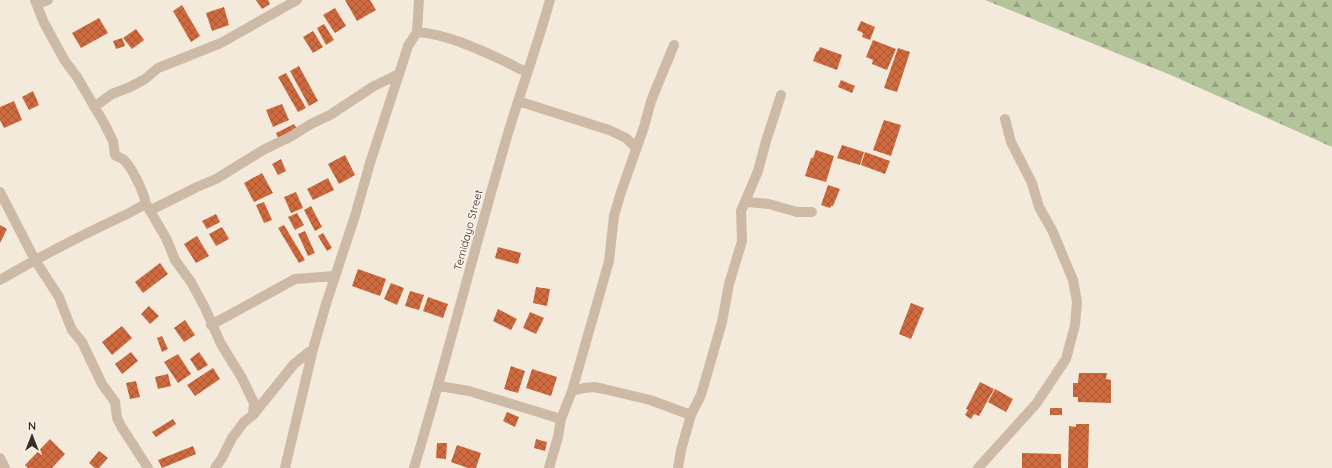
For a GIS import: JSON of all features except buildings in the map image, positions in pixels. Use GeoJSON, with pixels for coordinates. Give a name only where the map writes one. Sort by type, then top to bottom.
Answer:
{"type":"FeatureCollection","features":[{"type":"Feature","properties":{"kind":"street"},"geometry":{"type":"LineString","coordinates":[[48,0],[36,2],[44,23],[65,61],[77,77],[104,123],[113,140],[115,156],[123,159],[135,177],[166,238],[175,260],[191,282],[211,325],[251,396],[254,403],[253,415]]}},
{"type":"Feature","properties":{"kind":"street"},"geometry":{"type":"LineString","coordinates":[[94,107],[112,94],[130,87],[144,79],[158,68],[221,43],[297,0]]}},
{"type":"Feature","properties":{"kind":"street"},"geometry":{"type":"LineString","coordinates":[[285,468],[313,349],[326,304],[408,46],[417,32],[419,0]]}},
{"type":"Feature","properties":{"kind":"street","name":"Temidayo Street"},"geometry":{"type":"LineString","coordinates":[[414,468],[439,386],[477,241],[506,139],[550,0]]}},
{"type":"Feature","properties":{"kind":"street"},"geometry":{"type":"LineString","coordinates":[[417,32],[436,34],[482,50],[507,62],[517,69],[527,72]]}},
{"type":"Feature","properties":{"kind":"street"},"geometry":{"type":"LineString","coordinates":[[549,468],[558,437],[561,419],[572,391],[609,261],[611,236],[617,204],[644,127],[651,101],[674,45]]}},
{"type":"Feature","properties":{"kind":"street"},"geometry":{"type":"LineString","coordinates":[[0,280],[35,260],[90,231],[127,214],[134,209],[149,207],[216,179],[263,150],[330,115],[374,86],[399,74]]}},
{"type":"Feature","properties":{"kind":"street"},"geometry":{"type":"LineString","coordinates":[[678,468],[681,450],[691,415],[701,395],[722,322],[729,284],[742,241],[741,211],[758,171],[781,95]]}},
{"type":"Feature","properties":{"kind":"street"},"geometry":{"type":"LineString","coordinates":[[518,101],[609,130],[626,138],[636,148]]}},
{"type":"Feature","properties":{"kind":"street"},"geometry":{"type":"LineString","coordinates":[[978,468],[1036,404],[1066,359],[1075,325],[1077,302],[1073,280],[1052,230],[1039,206],[1032,183],[1011,142],[1005,119]]}},
{"type":"Feature","properties":{"kind":"street"},"geometry":{"type":"LineString","coordinates":[[0,192],[35,260],[59,297],[72,330],[82,342],[102,384],[115,402],[117,418],[121,426],[148,468]]}},
{"type":"Feature","properties":{"kind":"street"},"geometry":{"type":"LineString","coordinates":[[746,202],[769,204],[797,212],[812,212]]}},
{"type":"Feature","properties":{"kind":"street"},"geometry":{"type":"LineString","coordinates":[[211,325],[295,279],[335,276]]}},
{"type":"Feature","properties":{"kind":"street"},"geometry":{"type":"LineString","coordinates":[[215,468],[232,438],[244,422],[253,415],[294,364],[313,349]]}},
{"type":"Feature","properties":{"kind":"street"},"geometry":{"type":"LineString","coordinates":[[439,386],[469,391],[561,419]]}},
{"type":"Feature","properties":{"kind":"street"},"geometry":{"type":"LineString","coordinates":[[572,391],[589,387],[604,389],[650,400],[691,415]]}},
{"type":"Feature","properties":{"kind":"street"},"geometry":{"type":"LineString","coordinates":[[0,458],[5,468]]}},
{"type":"Feature","properties":{"kind":"green space"},"geometry":{"type":"Polygon","coordinates":[[[985,0],[1332,0],[1332,147],[1173,76],[985,0]]]}}]}
